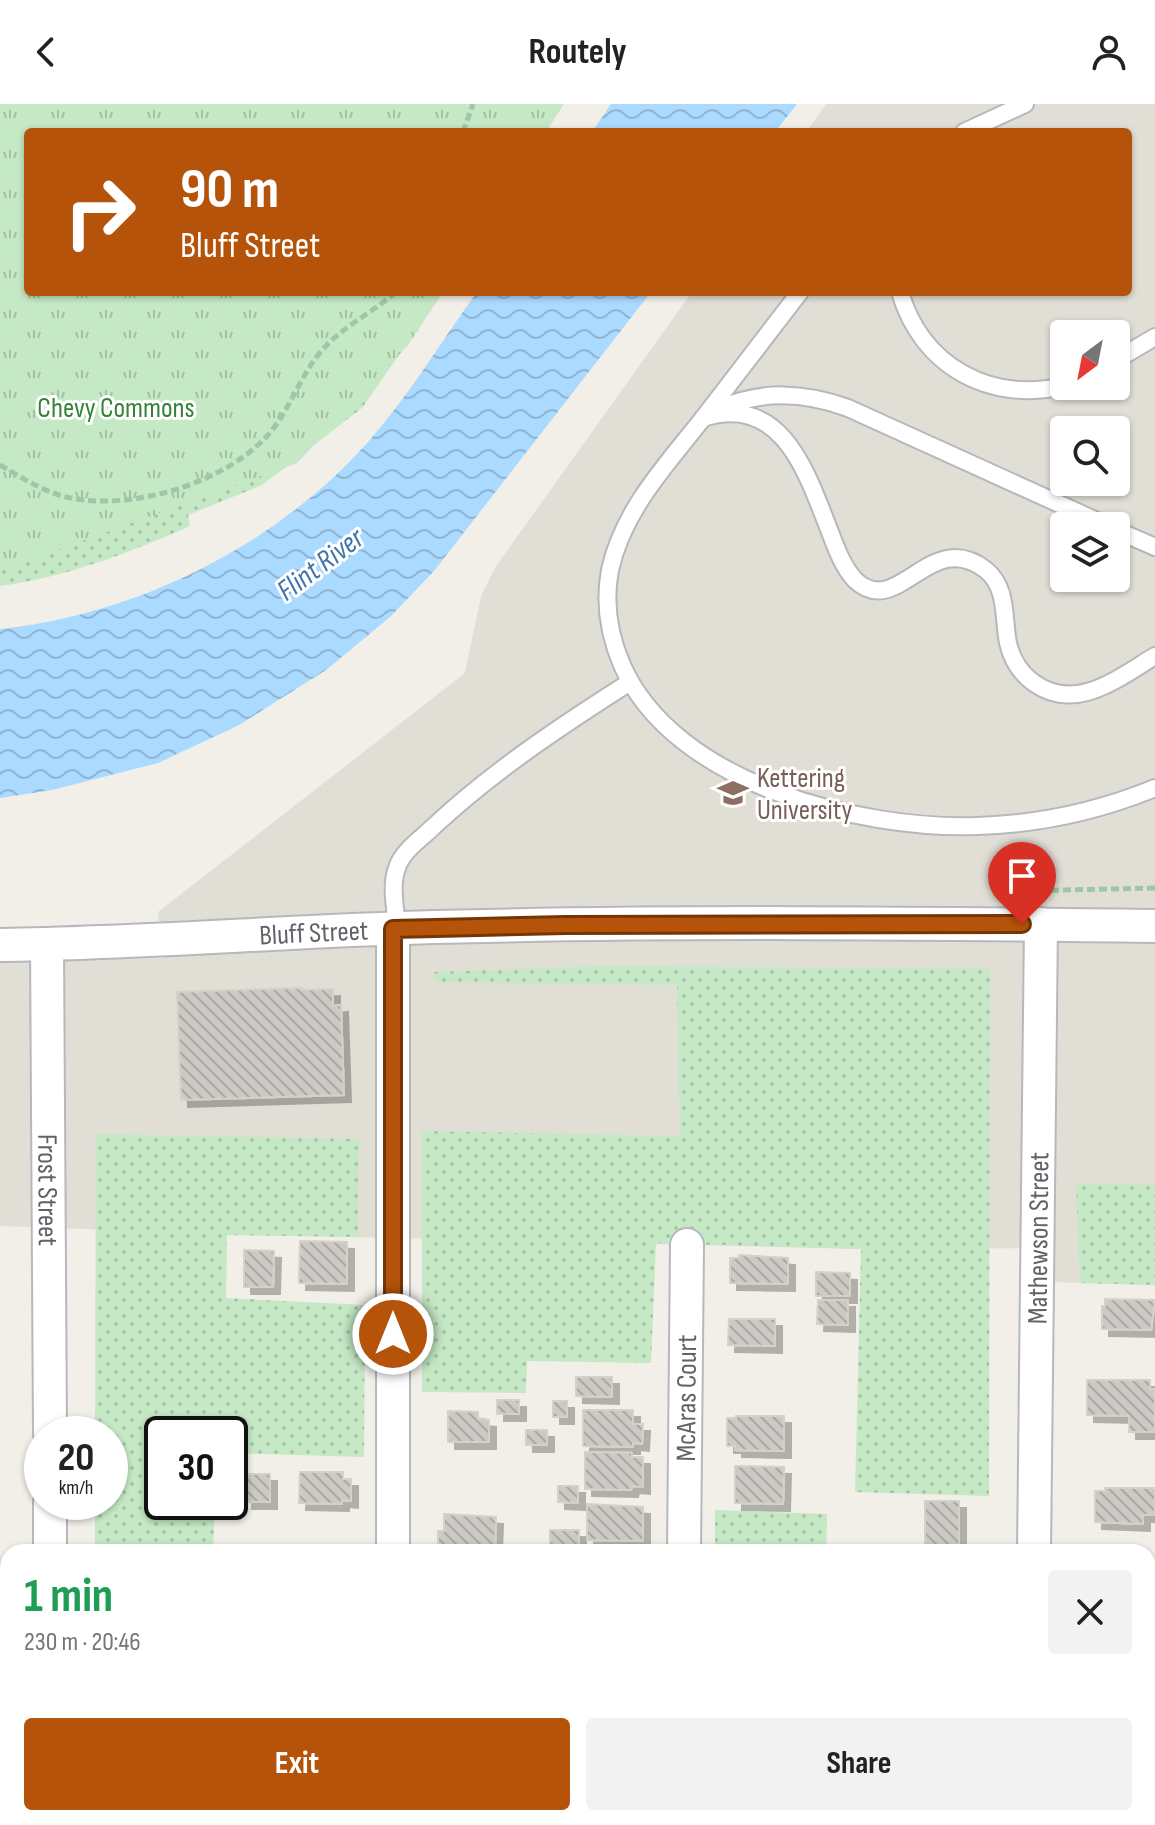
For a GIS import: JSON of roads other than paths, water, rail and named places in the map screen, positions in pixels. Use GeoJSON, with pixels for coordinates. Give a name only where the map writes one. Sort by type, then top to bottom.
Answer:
{"type":"FeatureCollection","features":[{"type":"Feature","properties":{"kind":"street","name":"Mathewson Street"},"geometry":{"type":"LineString","coordinates":[[1034,1544],[1041,924]]}},
{"type":"Feature","properties":{"kind":"street","name":"Bluff Street"},"geometry":{"type":"LineString","coordinates":[[0,945],[395,928],[566,925],[1155,926]]}},
{"type":"Feature","properties":{"kind":"street"},"geometry":{"type":"LineString","coordinates":[[393,1544],[395,928]]}},
{"type":"Feature","properties":{"kind":"street","name":"Frost Street"},"geometry":{"type":"LineString","coordinates":[[47,944],[50,1416]]}},
{"type":"Feature","properties":{"kind":"street","name":"McAras Court"},"geometry":{"type":"LineString","coordinates":[[684,1544],[687,1245]]}},
{"type":"Feature","properties":{"kind":"street"},"geometry":{"type":"LineString","coordinates":[[50,1520],[50,1544]]}},
{"type":"Feature","properties":{"kind":"lane"},"geometry":{"type":"LineString","coordinates":[[973,128],[1025,104]]}},
{"type":"Feature","properties":{"kind":"lane"},"geometry":{"type":"LineString","coordinates":[[797,296],[641,499],[624,529],[614,555],[607,594],[608,615],[616,652],[637,694],[665,728],[717,763],[783,795],[865,817],[931,825],[1010,824],[1065,816],[1155,788]]}},
{"type":"Feature","properties":{"kind":"lane"},"geometry":{"type":"LineString","coordinates":[[902,296],[917,330],[929,346],[956,369],[989,386],[1028,392],[1050,388]]}},
{"type":"Feature","properties":{"kind":"lane"},"geometry":{"type":"LineString","coordinates":[[1130,352],[1155,337]]}},
{"type":"Feature","properties":{"kind":"lane"},"geometry":{"type":"LineString","coordinates":[[703,418],[728,404],[753,398],[787,394],[817,398],[863,415],[1077,512]]}},
{"type":"Feature","properties":{"kind":"lane"},"geometry":{"type":"LineString","coordinates":[[703,418],[737,413],[760,420],[779,433],[804,470],[843,562],[854,579],[869,589],[893,589],[931,563],[947,559],[969,561],[988,571],[1000,587],[1014,662],[1042,688],[1067,695],[1089,693],[1155,656]]}},
{"type":"Feature","properties":{"kind":"lane"},"geometry":{"type":"LineString","coordinates":[[1130,536],[1155,547]]}},
{"type":"Feature","properties":{"kind":"lane"},"geometry":{"type":"LineString","coordinates":[[395,928],[394,879],[402,857],[448,813],[519,755],[630,682]]}},
{"type":"Feature","properties":{"kind":"water"},"geometry":{"type":"Polygon","coordinates":[[[611,104],[797,104],[778,128],[595,128],[611,104]]]}},
{"type":"Feature","properties":{"kind":"water","name":"Flint River"},"geometry":{"type":"Polygon","coordinates":[[[474,296],[648,296],[434,571],[390,617],[326,670],[239,725],[158,763],[52,790],[0,798],[0,629],[99,609],[147,593],[240,548],[322,488],[358,453],[406,395],[474,296]]]}},
{"type":"Feature","properties":{"kind":"place","name":"Kettering University"},"geometry":{"type":"Point","coordinates":[733,793]}},
{"type":"Feature","properties":{"kind":"park label","name":"Chevy Commons"},"geometry":{"type":"Point","coordinates":[116,407]}}]}
